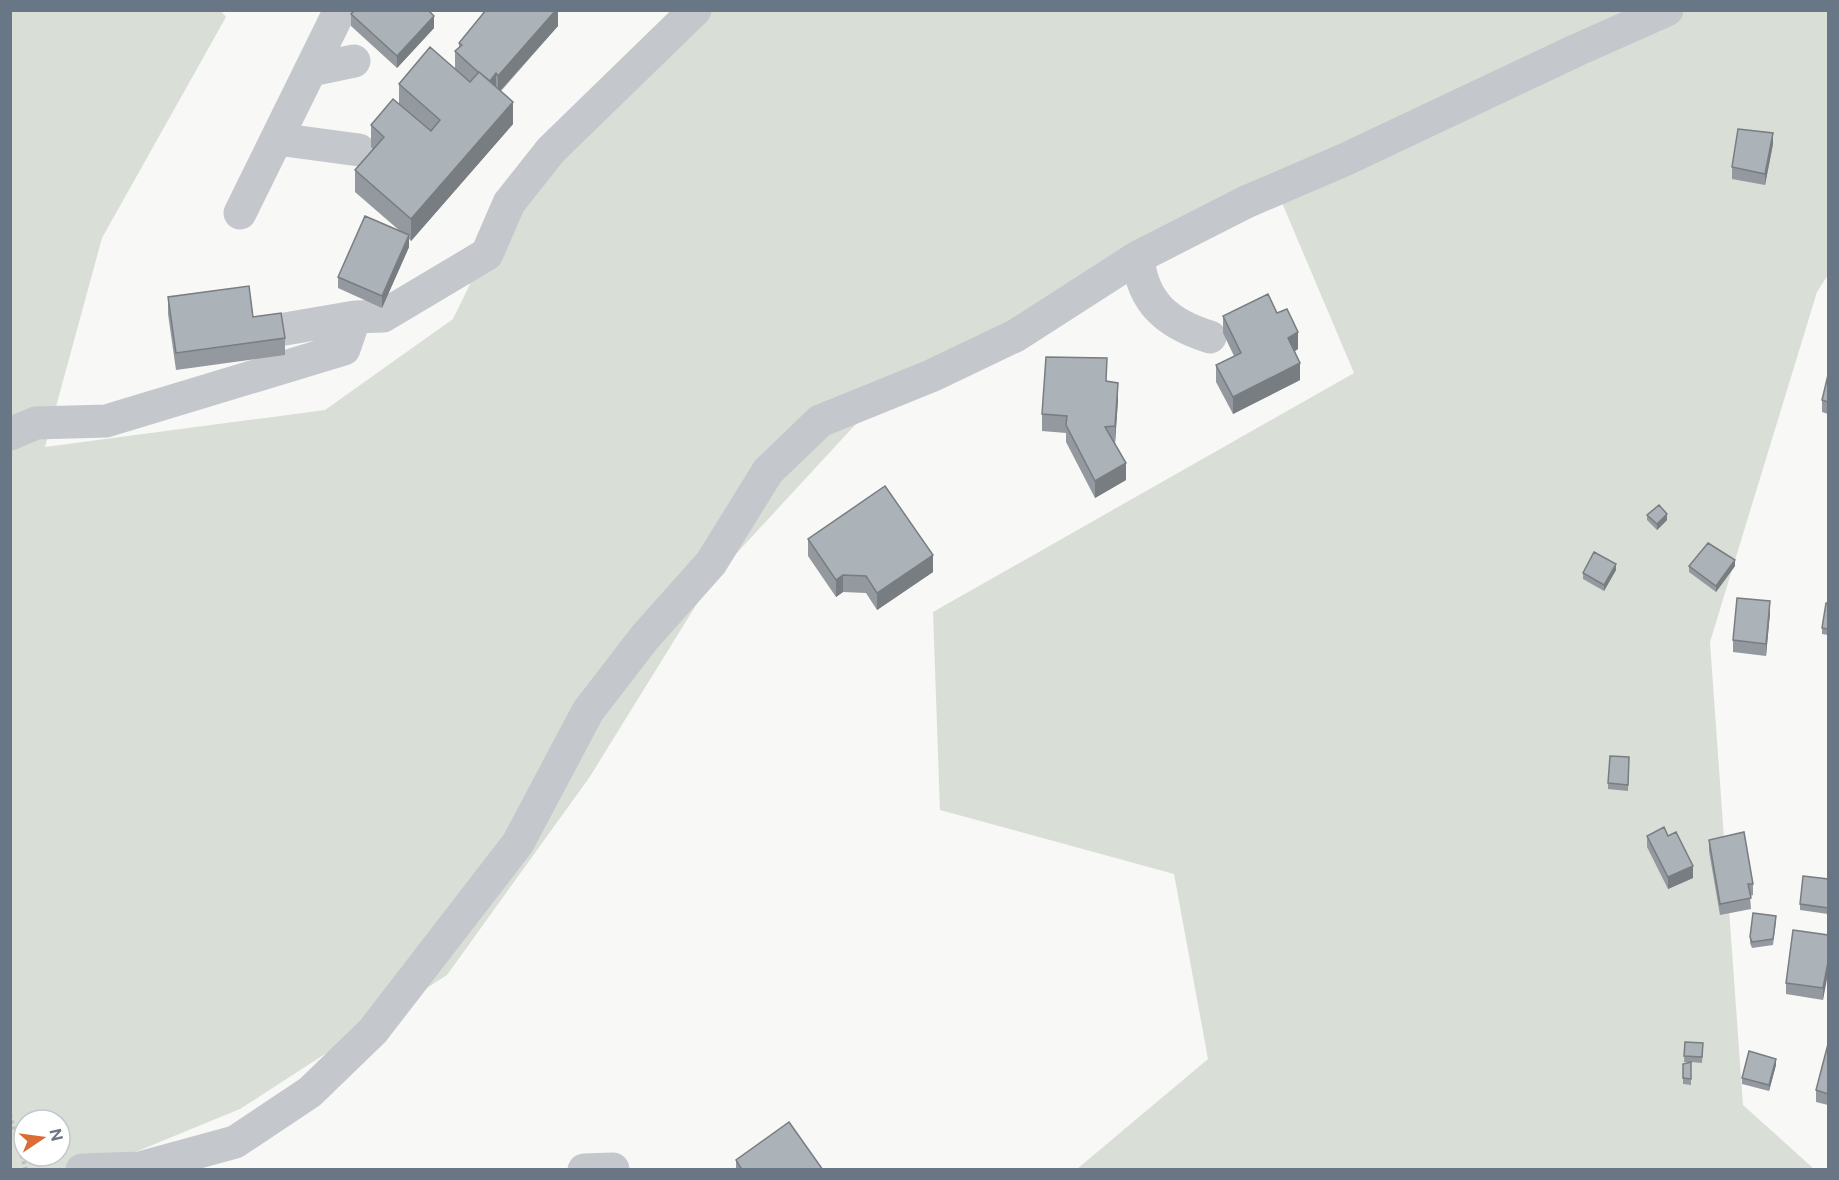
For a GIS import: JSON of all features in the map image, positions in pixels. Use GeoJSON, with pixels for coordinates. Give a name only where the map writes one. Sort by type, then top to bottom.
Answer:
{"type":"FeatureCollection","features":[{"type":"Feature","properties":{"kind":"street"},"geometry":{"type":"LineString","coordinates":[[240,213],[340,10]]}},
{"type":"Feature","properties":{"kind":"street"},"geometry":{"type":"LineString","coordinates":[[285,329],[355,317],[382,316],[487,254],[509,203],[551,150],[695,10]]}},
{"type":"Feature","properties":{"kind":"street"},"geometry":{"type":"LineString","coordinates":[[82,1170],[140,1168],[235,1142],[310,1092],[373,1031],[518,843],[588,711],[645,637],[711,563],[768,471],[820,422],[931,376],[1015,336],[1138,257],[1246,202],[1344,160],[1576,50],[1667,10]]}},
{"type":"Feature","properties":{"kind":"street"},"geometry":{"type":"LineString","coordinates":[[311,69],[354,61]]}},
{"type":"Feature","properties":{"kind":"street"},"geometry":{"type":"LineString","coordinates":[[277,138],[359,150]]}},
{"type":"Feature","properties":{"kind":"street"},"geometry":{"type":"LineString","coordinates":[[1138,257],[1141,283],[1161,311],[1182,328],[1210,337]]}},
{"type":"Feature","properties":{"kind":"street"},"geometry":{"type":"LineString","coordinates":[[10,434],[36,423],[105,421],[344,349],[355,317]]}},
{"type":"Feature","properties":{"kind":"street"},"geometry":{"type":"LineString","coordinates":[[584,1170],[613,1169]]}},
{"type":"Feature","properties":{"kind":"path"},"geometry":{"type":"LineString","coordinates":[[10,1115],[26,1170]]}},
{"type":"Feature","properties":{"kind":"shaded area"},"geometry":{"type":"Polygon","coordinates":[[[220,10],[226,17],[102,238],[45,447],[325,410],[453,319],[535,151],[710,11],[1828,11],[1828,275],[1817,292],[1710,642],[1743,1105],[1814,1169],[1077,1169],[1208,1059],[1174,874],[940,810],[933,612],[1354,373],[1277,191],[971,351],[855,425],[711,581],[589,778],[447,975],[240,1109],[94,1169],[11,1169],[10,11],[220,10]]]}},
{"type":"Feature","properties":{"kind":"building"},"geometry":{"type":"Polygon","coordinates":[[[355,10],[428,10],[434,16],[397,56],[351,14],[355,10]]]}},
{"type":"Feature","properties":{"kind":"building"},"geometry":{"type":"Polygon","coordinates":[[[486,10],[556,10],[498,76],[496,73],[490,81],[455,51],[462,45],[459,43],[486,10]]]}},
{"type":"Feature","properties":{"kind":"building"},"geometry":{"type":"Polygon","coordinates":[[[430,47],[470,82],[479,72],[513,102],[411,219],[355,170],[384,137],[371,125],[393,99],[431,131],[440,120],[399,84],[430,47]]]}},
{"type":"Feature","properties":{"kind":"building"},"geometry":{"type":"Polygon","coordinates":[[[1738,129],[1773,133],[1765,174],[1732,167],[1738,129]]]}},
{"type":"Feature","properties":{"kind":"building"},"geometry":{"type":"Polygon","coordinates":[[[365,216],[409,235],[382,296],[338,277],[365,216]]]}},
{"type":"Feature","properties":{"kind":"building"},"geometry":{"type":"Polygon","coordinates":[[[249,286],[253,317],[281,313],[285,338],[176,353],[168,297],[249,286]]]}},
{"type":"Feature","properties":{"kind":"building"},"geometry":{"type":"Polygon","coordinates":[[[1268,294],[1277,313],[1287,309],[1298,332],[1288,338],[1300,363],[1233,397],[1216,365],[1241,353],[1223,316],[1268,294]]]}},
{"type":"Feature","properties":{"kind":"building"},"geometry":{"type":"Polygon","coordinates":[[[1046,357],[1107,358],[1106,381],[1118,383],[1115,426],[1105,427],[1126,463],[1095,481],[1066,425],[1067,416],[1042,414],[1046,357]]]}},
{"type":"Feature","properties":{"kind":"building"},"geometry":{"type":"Polygon","coordinates":[[[1828,375],[1828,402],[1822,400],[1828,375]]]}},
{"type":"Feature","properties":{"kind":"building"},"geometry":{"type":"Polygon","coordinates":[[[885,486],[933,555],[877,593],[866,576],[843,575],[836,580],[808,539],[885,486]]]}},
{"type":"Feature","properties":{"kind":"building"},"geometry":{"type":"Polygon","coordinates":[[[1659,505],[1667,514],[1657,524],[1647,515],[1659,505]]]}},
{"type":"Feature","properties":{"kind":"building"},"geometry":{"type":"Polygon","coordinates":[[[1708,543],[1735,560],[1716,586],[1689,566],[1708,543]]]}},
{"type":"Feature","properties":{"kind":"building"},"geometry":{"type":"Polygon","coordinates":[[[1594,552],[1616,564],[1604,585],[1583,573],[1594,552]]]}},
{"type":"Feature","properties":{"kind":"building"},"geometry":{"type":"Polygon","coordinates":[[[1737,598],[1770,601],[1766,644],[1733,640],[1737,598]]]}},
{"type":"Feature","properties":{"kind":"building"},"geometry":{"type":"Polygon","coordinates":[[[1826,603],[1828,603],[1828,629],[1822,628],[1826,603]]]}},
{"type":"Feature","properties":{"kind":"building"},"geometry":{"type":"Polygon","coordinates":[[[1610,756],[1629,757],[1628,785],[1608,783],[1610,756]]]}},
{"type":"Feature","properties":{"kind":"building"},"geometry":{"type":"Polygon","coordinates":[[[1664,827],[1668,836],[1676,832],[1693,866],[1668,877],[1647,836],[1664,827]]]}},
{"type":"Feature","properties":{"kind":"building"},"geometry":{"type":"Polygon","coordinates":[[[1744,832],[1753,884],[1748,884],[1751,898],[1720,904],[1709,840],[1744,832]]]}},
{"type":"Feature","properties":{"kind":"building"},"geometry":{"type":"Polygon","coordinates":[[[1803,876],[1828,879],[1828,908],[1800,904],[1803,876]]]}},
{"type":"Feature","properties":{"kind":"building"},"geometry":{"type":"Polygon","coordinates":[[[1753,913],[1776,916],[1773,939],[1752,942],[1750,937],[1753,913]]]}},
{"type":"Feature","properties":{"kind":"building"},"geometry":{"type":"Polygon","coordinates":[[[1793,930],[1828,935],[1828,962],[1823,988],[1786,983],[1793,930]]]}},
{"type":"Feature","properties":{"kind":"building"},"geometry":{"type":"Polygon","coordinates":[[[1685,1042],[1703,1043],[1702,1057],[1684,1056],[1685,1042]]]}},
{"type":"Feature","properties":{"kind":"building"},"geometry":{"type":"Polygon","coordinates":[[[1828,1044],[1828,1094],[1816,1090],[1828,1044]]]}},
{"type":"Feature","properties":{"kind":"building"},"geometry":{"type":"Polygon","coordinates":[[[1749,1051],[1776,1059],[1769,1085],[1742,1078],[1749,1051]]]}},
{"type":"Feature","properties":{"kind":"building"},"geometry":{"type":"Polygon","coordinates":[[[1691,1062],[1691,1079],[1683,1078],[1683,1064],[1691,1062]]]}},
{"type":"Feature","properties":{"kind":"building"},"geometry":{"type":"Polygon","coordinates":[[[789,1122],[823,1170],[742,1170],[736,1160],[789,1122]]]}}]}
